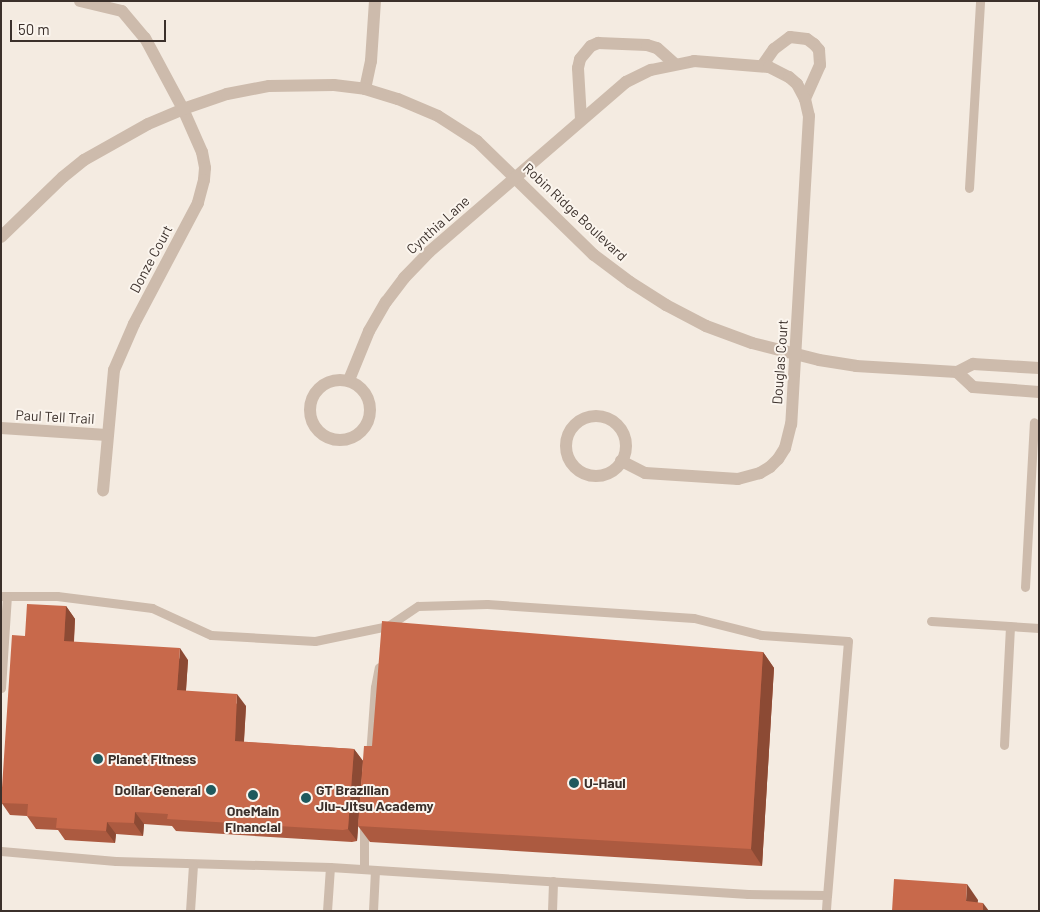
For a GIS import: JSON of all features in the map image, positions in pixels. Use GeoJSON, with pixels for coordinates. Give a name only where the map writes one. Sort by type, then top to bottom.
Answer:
{"type":"FeatureCollection","features":[{"type":"Feature","properties":{"kind":"street","name":"Donze Court"},"geometry":{"type":"LineString","coordinates":[[80,1],[122,11],[145,38],[183,109],[202,152],[205,168],[202,192],[198,203],[134,324],[114,370],[103,491]]}},
{"type":"Feature","properties":{"kind":"street"},"geometry":{"type":"LineString","coordinates":[[365,89],[371,61],[375,1]]}},
{"type":"Feature","properties":{"kind":"street"},"geometry":{"type":"LineString","coordinates":[[762,66],[781,41],[790,37],[807,39],[814,44],[819,50],[820,65],[806,99]]}},
{"type":"Feature","properties":{"kind":"street"},"geometry":{"type":"LineString","coordinates":[[581,119],[578,68],[580,58],[591,46],[598,43],[647,45],[657,48],[675,64]]}},
{"type":"Feature","properties":{"kind":"street","name":"Cynthia Lane"},"geometry":{"type":"LineString","coordinates":[[348,380],[369,331],[386,302],[404,278],[429,252],[626,82],[651,70],[675,64],[713,61],[762,66],[789,76],[797,84],[806,99]]}},
{"type":"Feature","properties":{"kind":"street","name":"Robin Ridge Boulevard"},"geometry":{"type":"LineString","coordinates":[[183,109],[227,94],[269,86],[334,84],[365,89],[398,98],[438,116],[477,142],[594,255],[644,291],[706,326],[752,343],[796,355],[856,366],[957,372]]}},
{"type":"Feature","properties":{"kind":"street","name":"Douglas Court"},"geometry":{"type":"LineString","coordinates":[[621,462],[645,472],[738,479],[760,473],[778,459],[789,436],[796,355],[809,116],[806,99]]}},
{"type":"Feature","properties":{"kind":"street"},"geometry":{"type":"LineString","coordinates":[[1,237],[63,177],[84,160],[122,138],[183,109]]}},
{"type":"Feature","properties":{"kind":"street"},"geometry":{"type":"LineString","coordinates":[[1039,368],[973,364],[957,372],[973,387],[1039,392]]}},
{"type":"Feature","properties":{"kind":"street"},"geometry":{"type":"LineString","coordinates":[[348,380],[357,384],[369,398],[370,417],[360,433],[344,440],[325,437],[312,422],[310,403],[314,394],[329,381],[348,380]]}},
{"type":"Feature","properties":{"kind":"street"},"geometry":{"type":"LineString","coordinates":[[591,416],[600,416],[615,423],[621,429],[626,445],[621,462],[607,473],[598,476],[580,471],[573,465],[566,448],[570,430],[576,423],[591,416]]}},
{"type":"Feature","properties":{"kind":"street","name":"Paul Tell Trail"},"geometry":{"type":"LineString","coordinates":[[1,428],[107,435]]}},
{"type":"Feature","properties":{"kind":"lane"},"geometry":{"type":"LineString","coordinates":[[969,188],[980,1]]}},
{"type":"Feature","properties":{"kind":"lane"},"geometry":{"type":"LineString","coordinates":[[1025,587],[1034,507],[1034,422]]}},
{"type":"Feature","properties":{"kind":"lane"},"geometry":{"type":"LineString","coordinates":[[1,688],[4,596],[58,596],[152,608],[211,635],[315,641],[388,626],[418,606],[487,604],[694,618],[761,635],[848,641],[826,911]]}},
{"type":"Feature","properties":{"kind":"lane"},"geometry":{"type":"LineString","coordinates":[[931,622],[1039,628]]}},
{"type":"Feature","properties":{"kind":"lane"},"geometry":{"type":"LineString","coordinates":[[384,643],[388,626]]}},
{"type":"Feature","properties":{"kind":"lane"},"geometry":{"type":"LineString","coordinates":[[1004,745],[1010,626]]}},
{"type":"Feature","properties":{"kind":"lane"},"geometry":{"type":"LineString","coordinates":[[369,764],[375,686],[381,661]]}},
{"type":"Feature","properties":{"kind":"lane"},"geometry":{"type":"LineString","coordinates":[[364,869],[365,813]]}},
{"type":"Feature","properties":{"kind":"lane"},"geometry":{"type":"LineString","coordinates":[[1,851],[116,861],[330,867],[748,894],[827,895]]}},
{"type":"Feature","properties":{"kind":"lane"},"geometry":{"type":"LineString","coordinates":[[190,911],[193,864]]}},
{"type":"Feature","properties":{"kind":"lane"},"geometry":{"type":"LineString","coordinates":[[327,911],[330,867]]}},
{"type":"Feature","properties":{"kind":"lane"},"geometry":{"type":"LineString","coordinates":[[374,911],[375,870]]}},
{"type":"Feature","properties":{"kind":"lane"},"geometry":{"type":"LineString","coordinates":[[552,880],[552,911]]}},
{"type":"Feature","properties":{"kind":"building"},"geometry":{"type":"Polygon","coordinates":[[[27,604],[66,606],[64,641],[180,648],[177,690],[237,694],[235,741],[354,749],[348,829],[167,819],[168,814],[135,812],[134,823],[107,822],[106,831],[56,828],[57,818],[27,816],[28,804],[1,803],[12,635],[25,636],[27,604]]]}},
{"type":"Feature","properties":{"kind":"building"},"geometry":{"type":"Polygon","coordinates":[[[382,621],[763,652],[751,849],[358,826],[364,746],[372,746],[382,621]]]}},
{"type":"Feature","properties":{"kind":"building"},"geometry":{"type":"Polygon","coordinates":[[[894,879],[967,884],[966,901],[983,903],[983,911],[892,911],[894,879]]]}},
{"type":"Feature","properties":{"kind":"place","name":"Planet Fitness"},"geometry":{"type":"Point","coordinates":[98,759]}},
{"type":"Feature","properties":{"kind":"place","name":"U-Haul"},"geometry":{"type":"Point","coordinates":[574,783]}},
{"type":"Feature","properties":{"kind":"place","name":"Dollar General"},"geometry":{"type":"Point","coordinates":[211,790]}},
{"type":"Feature","properties":{"kind":"place","name":"OneMain Financial"},"geometry":{"type":"Point","coordinates":[253,795]}},
{"type":"Feature","properties":{"kind":"place","name":"GT Brazilian Jiu-Jitsu Academy"},"geometry":{"type":"Point","coordinates":[306,798]}}]}
